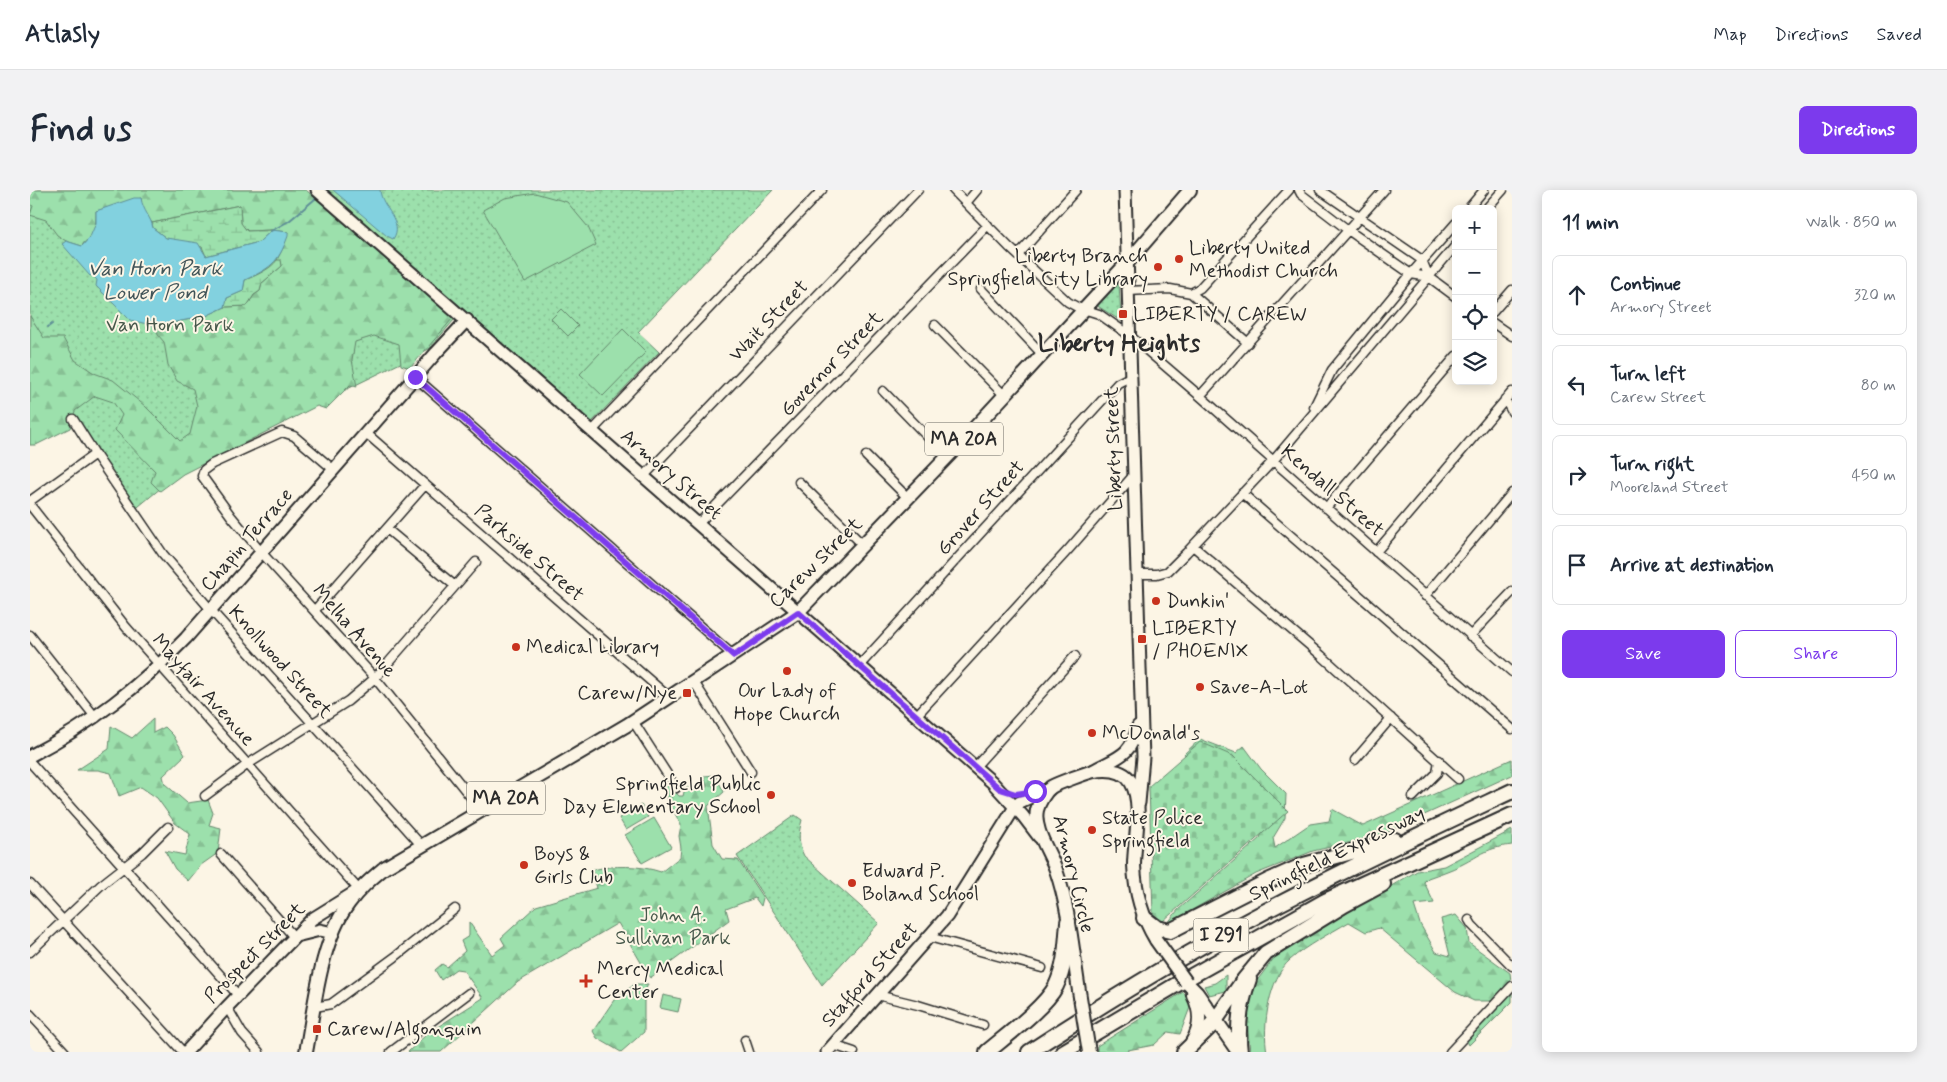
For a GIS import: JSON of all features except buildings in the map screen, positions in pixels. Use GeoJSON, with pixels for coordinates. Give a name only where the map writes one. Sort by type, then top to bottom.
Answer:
{"type":"FeatureCollection","features":[{"type":"Feature","properties":{"kind":"highway","name":"Springfield Expressway"},"geometry":{"type":"LineString","coordinates":[[1029,1052],[1150,976],[1225,933],[1306,890],[1512,791]]}},
{"type":"Feature","properties":{"kind":"highway","name":"Springfield Expressway"},"geometry":{"type":"LineString","coordinates":[[1063,1052],[1166,990],[1267,933],[1355,887],[1512,815]]}},
{"type":"Feature","properties":{"kind":"highway"},"geometry":{"type":"LineString","coordinates":[[1144,918],[1157,928],[1170,931],[1268,881],[1304,866],[1422,833]]}},
{"type":"Feature","properties":{"kind":"highway"},"geometry":{"type":"LineString","coordinates":[[1184,1052],[1216,1020],[1243,981],[1266,953],[1310,925],[1457,841]]}},
{"type":"Feature","properties":{"kind":"highway"},"geometry":{"type":"LineString","coordinates":[[987,1052],[1040,1006],[1055,987],[1065,957],[1068,922]]}},
{"type":"Feature","properties":{"kind":"highway"},"geometry":{"type":"LineString","coordinates":[[1239,1052],[1238,1029],[1240,1014],[1248,981],[1256,965]]}},
{"type":"Feature","properties":{"kind":"main road","name":"Armory Street"},"geometry":{"type":"LineString","coordinates":[[317,190],[1000,789],[1044,844]]}},
{"type":"Feature","properties":{"kind":"main road","name":"Liberty Street"},"geometry":{"type":"LineString","coordinates":[[1125,190],[1143,756],[1141,798],[1137,810]]}},
{"type":"Feature","properties":{"kind":"main road","name":"Carew Street"},"geometry":{"type":"LineString","coordinates":[[306,1052],[325,954],[342,914],[359,890],[384,868],[633,721],[798,612],[947,457],[1127,263],[1190,190]]}},
{"type":"Feature","properties":{"kind":"main road","name":"Chapin Terrace"},"geometry":{"type":"LineString","coordinates":[[30,756],[96,718],[160,666],[467,320]]}},
{"type":"Feature","properties":{"kind":"main road","name":"Liberty Street"},"geometry":{"type":"LineString","coordinates":[[1089,772],[1126,753],[1135,740],[1140,707]]}},
{"type":"Feature","properties":{"kind":"main road","name":"Armory Circle"},"geometry":{"type":"LineString","coordinates":[[1089,1052],[1059,878],[1044,844],[1038,822],[1037,813],[1047,789],[1089,772],[1109,770],[1126,777],[1134,789],[1137,810],[1135,875],[1139,902],[1144,918],[1156,940],[1194,992]]}},
{"type":"Feature","properties":{"kind":"main road"},"geometry":{"type":"LineString","coordinates":[[1000,789],[1016,794],[1047,789]]}},
{"type":"Feature","properties":{"kind":"main road","name":"Stafford Street"},"geometry":{"type":"LineString","coordinates":[[830,1049],[952,909],[1015,806],[1047,789]]}},
{"type":"Feature","properties":{"kind":"main road","name":"Prospect Street"},"geometry":{"type":"LineString","coordinates":[[184,1052],[312,918],[359,890]]}},
{"type":"Feature","properties":{"kind":"main road"},"geometry":{"type":"LineString","coordinates":[[294,936],[320,930],[333,933]]}},
{"type":"Feature","properties":{"kind":"main road"},"geometry":{"type":"LineString","coordinates":[[1194,992],[1239,1052]]}},
{"type":"Feature","properties":{"kind":"main road"},"geometry":{"type":"LineString","coordinates":[[1184,1052],[1193,1041],[1199,1027],[1199,1009],[1194,992]]}},
{"type":"Feature","properties":{"kind":"street"},"geometry":{"type":"LineString","coordinates":[[592,430],[822,190]]}},
{"type":"Feature","properties":{"kind":"street","name":"Wait Street"},"geometry":{"type":"LineString","coordinates":[[644,476],[918,190]]}},
{"type":"Feature","properties":{"kind":"street","name":"Kendall Street"},"geometry":{"type":"LineString","coordinates":[[953,190],[1068,302],[1099,314],[1129,335],[1512,672]]}},
{"type":"Feature","properties":{"kind":"street"},"geometry":{"type":"LineString","coordinates":[[966,203],[977,190]]}},
{"type":"Feature","properties":{"kind":"street"},"geometry":{"type":"LineString","coordinates":[[1018,255],[1076,190]]}},
{"type":"Feature","properties":{"kind":"street"},"geometry":{"type":"LineString","coordinates":[[1191,293],[1200,288],[1289,190]]}},
{"type":"Feature","properties":{"kind":"street"},"geometry":{"type":"LineString","coordinates":[[1299,190],[1301,194],[1348,230],[1411,274],[1429,277],[1455,295]]}},
{"type":"Feature","properties":{"kind":"street"},"geometry":{"type":"LineString","coordinates":[[1320,190],[1422,260],[1429,277]]}},
{"type":"Feature","properties":{"kind":"street"},"geometry":{"type":"LineString","coordinates":[[1200,396],[1384,190]]}},
{"type":"Feature","properties":{"kind":"street"},"geometry":{"type":"LineString","coordinates":[[1490,205],[1503,190]]}},
{"type":"Feature","properties":{"kind":"street"},"geometry":{"type":"LineString","coordinates":[[1482,193],[1487,205]]}},
{"type":"Feature","properties":{"kind":"street"},"geometry":{"type":"LineString","coordinates":[[1473,205],[1482,193]]}},
{"type":"Feature","properties":{"kind":"street","name":"Governor Street"},"geometry":{"type":"LineString","coordinates":[[698,524],[988,225]]}},
{"type":"Feature","properties":{"kind":"street"},"geometry":{"type":"LineString","coordinates":[[1308,418],[1332,370],[1368,324],[1452,227]]}},
{"type":"Feature","properties":{"kind":"street"},"geometry":{"type":"LineString","coordinates":[[1136,574],[1157,574],[1168,570],[1192,546],[1272,461],[1452,250]]}},
{"type":"Feature","properties":{"kind":"street"},"geometry":{"type":"LineString","coordinates":[[981,288],[1042,354]]}},
{"type":"Feature","properties":{"kind":"street"},"geometry":{"type":"LineString","coordinates":[[1128,291],[1170,289],[1191,293],[1248,343]]}},
{"type":"Feature","properties":{"kind":"street"},"geometry":{"type":"LineString","coordinates":[[1497,307],[1512,290]]}},
{"type":"Feature","properties":{"kind":"street"},"geometry":{"type":"LineString","coordinates":[[1368,324],[1379,335]]}},
{"type":"Feature","properties":{"kind":"street"},"geometry":{"type":"LineString","coordinates":[[935,325],[1004,395]]}},
{"type":"Feature","properties":{"kind":"street"},"geometry":{"type":"LineString","coordinates":[[1497,326],[1512,336]]}},
{"type":"Feature","properties":{"kind":"street"},"geometry":{"type":"LineString","coordinates":[[1359,337],[1369,346]]}},
{"type":"Feature","properties":{"kind":"street"},"geometry":{"type":"LineString","coordinates":[[1326,508],[1452,361]]}},
{"type":"Feature","properties":{"kind":"street"},"geometry":{"type":"LineString","coordinates":[[415,377],[734,656]]}},
{"type":"Feature","properties":{"kind":"street","name":"Grover Street"},"geometry":{"type":"LineString","coordinates":[[859,666],[1118,382],[1130,377]]}},
{"type":"Feature","properties":{"kind":"street"},"geometry":{"type":"LineString","coordinates":[[883,391],[947,457]]}},
{"type":"Feature","properties":{"kind":"street"},"geometry":{"type":"LineString","coordinates":[[1376,552],[1512,392]]}},
{"type":"Feature","properties":{"kind":"street"},"geometry":{"type":"LineString","coordinates":[[1506,399],[1512,412]]}},
{"type":"Feature","properties":{"kind":"street","name":"Knollwood Street"},"geometry":{"type":"LineString","coordinates":[[73,419],[94,454],[163,554],[422,846]]}},
{"type":"Feature","properties":{"kind":"street","name":"Melha Avenue"},"geometry":{"type":"LineString","coordinates":[[334,470],[294,436],[282,432],[212,464],[203,473],[205,482],[261,552],[375,678],[482,811]]}},
{"type":"Feature","properties":{"kind":"street","name":"Parkside Street"},"geometry":{"type":"LineString","coordinates":[[366,433],[670,698]]}},
{"type":"Feature","properties":{"kind":"street"},"geometry":{"type":"LineString","coordinates":[[30,501],[94,454]]}},
{"type":"Feature","properties":{"kind":"street"},"geometry":{"type":"LineString","coordinates":[[866,456],[908,498]]}},
{"type":"Feature","properties":{"kind":"street"},"geometry":{"type":"LineString","coordinates":[[916,716],[1070,549],[1133,476]]}},
{"type":"Feature","properties":{"kind":"street"},"geometry":{"type":"LineString","coordinates":[[799,482],[863,545]]}},
{"type":"Feature","properties":{"kind":"street"},"geometry":{"type":"LineString","coordinates":[[315,610],[426,485]]}},
{"type":"Feature","properties":{"kind":"street"},"geometry":{"type":"LineString","coordinates":[[1242,493],[1512,729]]}},
{"type":"Feature","properties":{"kind":"street"},"geometry":{"type":"LineString","coordinates":[[1426,596],[1512,493]]}},
{"type":"Feature","properties":{"kind":"street","name":"Mayfair Avenue"},"geometry":{"type":"LineString","coordinates":[[30,505],[126,627],[359,890]]}},
{"type":"Feature","properties":{"kind":"street"},"geometry":{"type":"LineString","coordinates":[[387,529],[455,586]]}},
{"type":"Feature","properties":{"kind":"street"},"geometry":{"type":"LineString","coordinates":[[1192,546],[1439,760],[1458,779]]}},
{"type":"Feature","properties":{"kind":"street"},"geometry":{"type":"LineString","coordinates":[[205,796],[248,764],[348,701],[375,678],[476,562]]}},
{"type":"Feature","properties":{"kind":"street"},"geometry":{"type":"LineString","coordinates":[[1470,636],[1512,592]]}},
{"type":"Feature","properties":{"kind":"street"},"geometry":{"type":"LineString","coordinates":[[30,635],[96,718]]}},
{"type":"Feature","properties":{"kind":"street"},"geometry":{"type":"LineString","coordinates":[[975,767],[1074,656]]}},
{"type":"Feature","properties":{"kind":"street"},"geometry":{"type":"LineString","coordinates":[[694,682],[750,772]]}},
{"type":"Feature","properties":{"kind":"street"},"geometry":{"type":"LineString","coordinates":[[1355,760],[1391,718]]}},
{"type":"Feature","properties":{"kind":"street"},"geometry":{"type":"LineString","coordinates":[[633,721],[676,788]]}},
{"type":"Feature","properties":{"kind":"street"},"geometry":{"type":"LineString","coordinates":[[1413,797],[1438,773],[1439,760]]}},
{"type":"Feature","properties":{"kind":"street"},"geometry":{"type":"LineString","coordinates":[[30,762],[238,994]]}},
{"type":"Feature","properties":{"kind":"street"},"geometry":{"type":"LineString","coordinates":[[30,952],[101,885],[142,852],[168,827]]}},
{"type":"Feature","properties":{"kind":"street"},"geometry":{"type":"LineString","coordinates":[[221,854],[294,936]]}},
{"type":"Feature","properties":{"kind":"street"},"geometry":{"type":"LineString","coordinates":[[30,884],[184,1052]]}},
{"type":"Feature","properties":{"kind":"street"},"geometry":{"type":"LineString","coordinates":[[315,1007],[331,1004],[395,957],[455,909]]}},
{"type":"Feature","properties":{"kind":"street"},"geometry":{"type":"LineString","coordinates":[[1470,920],[1472,925],[1512,966]]}},
{"type":"Feature","properties":{"kind":"street"},"geometry":{"type":"LineString","coordinates":[[929,937],[1042,968]]}},
{"type":"Feature","properties":{"kind":"street"},"geometry":{"type":"LineString","coordinates":[[1450,1052],[1512,986]]}},
{"type":"Feature","properties":{"kind":"street"},"geometry":{"type":"LineString","coordinates":[[391,1052],[469,993]]}},
{"type":"Feature","properties":{"kind":"street"},"geometry":{"type":"LineString","coordinates":[[877,995],[918,1005],[983,1025]]}},
{"type":"Feature","properties":{"kind":"street"},"geometry":{"type":"LineString","coordinates":[[226,1007],[242,1033],[259,1052]]}},
{"type":"Feature","properties":{"kind":"street"},"geometry":{"type":"LineString","coordinates":[[30,1014],[65,1052]]}},
{"type":"Feature","properties":{"kind":"street"},"geometry":{"type":"LineString","coordinates":[[745,1040],[748,1052]]}},
{"type":"Feature","properties":{"kind":"street"},"geometry":{"type":"LineString","coordinates":[[830,1049],[854,1052]]}},
{"type":"Feature","properties":{"kind":"green space","name":"Van Horn Park"},"geometry":{"type":"Polygon","coordinates":[[[30,190],[305,190],[454,320],[429,349],[184,469],[133,511],[73,419],[30,445],[30,190]]]}},
{"type":"Feature","properties":{"kind":"green space"},"geometry":{"type":"Polygon","coordinates":[[[30,190],[306,190],[453,318],[410,368],[401,365],[399,344],[374,336],[355,342],[352,360],[357,387],[350,385],[326,409],[317,406],[183,474],[160,491],[151,482],[155,471],[115,430],[122,415],[113,402],[95,396],[75,411],[70,428],[36,445],[30,445],[30,316],[44,338],[63,338],[75,360],[94,373],[113,380],[145,406],[180,441],[190,434],[197,406],[193,389],[177,381],[168,365],[164,342],[158,335],[156,326],[206,316],[225,307],[247,306],[254,295],[260,291],[262,283],[282,266],[281,261],[277,260],[288,232],[272,230],[248,231],[241,224],[240,205],[152,223],[142,208],[141,198],[96,211],[93,234],[82,246],[66,241],[57,235],[46,220],[30,215],[33,206],[30,204],[30,190]]]}},
{"type":"Feature","properties":{"kind":"green space"},"geometry":{"type":"Polygon","coordinates":[[[327,190],[773,190],[638,332],[659,352],[592,422],[327,190]]]}},
{"type":"Feature","properties":{"kind":"green space"},"geometry":{"type":"Polygon","coordinates":[[[535,193],[567,202],[588,227],[596,245],[525,282],[483,210],[505,198],[535,193]]]}},
{"type":"Feature","properties":{"kind":"green space"},"geometry":{"type":"Polygon","coordinates":[[[240,205],[241,223],[247,231],[272,230],[259,242],[206,256],[202,247],[166,238],[153,228],[152,223],[240,205]]]}},
{"type":"Feature","properties":{"kind":"green space"},"geometry":{"type":"Polygon","coordinates":[[[277,260],[281,260],[282,266],[262,283],[260,291],[254,295],[247,306],[225,307],[227,298],[243,291],[245,280],[267,269],[277,260]]]}},
{"type":"Feature","properties":{"kind":"green space"},"geometry":{"type":"Polygon","coordinates":[[[1119,283],[1121,321],[1096,305],[1119,283]]]}},
{"type":"Feature","properties":{"kind":"green space"},"geometry":{"type":"Polygon","coordinates":[[[561,309],[578,326],[568,336],[551,319],[561,309]]]}},
{"type":"Feature","properties":{"kind":"green space"},"geometry":{"type":"Polygon","coordinates":[[[623,329],[646,352],[603,396],[580,374],[623,329]]]}},
{"type":"Feature","properties":{"kind":"green space"},"geometry":{"type":"Polygon","coordinates":[[[153,719],[153,733],[165,727],[173,735],[185,755],[163,776],[165,784],[187,803],[208,800],[213,813],[209,825],[221,828],[218,853],[201,865],[188,881],[175,869],[165,851],[185,855],[190,834],[175,823],[157,798],[141,787],[119,796],[111,773],[98,770],[77,770],[109,749],[111,726],[132,738],[153,719]]]}},
{"type":"Feature","properties":{"kind":"green space"},"geometry":{"type":"Polygon","coordinates":[[[1200,739],[1236,753],[1244,746],[1261,769],[1286,794],[1285,818],[1273,838],[1275,848],[1310,824],[1329,821],[1332,809],[1363,826],[1512,759],[1512,775],[1378,836],[1313,851],[1256,874],[1167,924],[1178,910],[1260,838],[1272,809],[1184,754],[1200,739]]]}},
{"type":"Feature","properties":{"kind":"green space"},"geometry":{"type":"Polygon","coordinates":[[[1200,742],[1233,756],[1288,811],[1163,921],[1153,914],[1149,786],[1200,742]]]}},
{"type":"Feature","properties":{"kind":"green space","name":"John A. Sullivan Park"},"geometry":{"type":"Polygon","coordinates":[[[715,775],[724,792],[708,806],[713,844],[722,859],[738,860],[763,898],[761,906],[755,898],[726,909],[729,920],[650,978],[618,923],[518,982],[441,1052],[408,1052],[428,1033],[483,998],[463,970],[456,969],[441,980],[435,970],[442,964],[447,967],[465,951],[461,941],[469,936],[469,922],[492,955],[505,945],[501,938],[536,906],[597,888],[592,870],[626,866],[661,872],[680,857],[679,836],[681,825],[661,787],[666,782],[679,796],[683,796],[685,788],[707,787],[704,776],[715,775]]]}},
{"type":"Feature","properties":{"kind":"green space"},"geometry":{"type":"Polygon","coordinates":[[[641,805],[648,817],[626,830],[619,818],[641,805]]]}},
{"type":"Feature","properties":{"kind":"green space"},"geometry":{"type":"Polygon","coordinates":[[[795,815],[802,820],[799,839],[804,856],[879,923],[822,985],[737,856],[795,815]]]}},
{"type":"Feature","properties":{"kind":"green space"},"geometry":{"type":"Polygon","coordinates":[[[654,818],[671,847],[642,863],[625,835],[654,818]]]}},
{"type":"Feature","properties":{"kind":"green space"},"geometry":{"type":"Polygon","coordinates":[[[1512,830],[1512,845],[1490,850],[1457,867],[1428,878],[1424,882],[1434,903],[1414,905],[1420,924],[1436,952],[1450,956],[1441,919],[1456,915],[1467,928],[1469,943],[1510,973],[1511,981],[1492,1001],[1474,1001],[1455,992],[1379,928],[1366,932],[1349,922],[1304,949],[1283,968],[1272,990],[1269,1003],[1266,1030],[1267,1052],[1250,1052],[1246,1011],[1253,986],[1274,958],[1338,917],[1417,871],[1444,866],[1512,830]]]}},
{"type":"Feature","properties":{"kind":"green space"},"geometry":{"type":"Polygon","coordinates":[[[1226,975],[1226,991],[1209,995],[1204,986],[1215,983],[1226,975]]]}},
{"type":"Feature","properties":{"kind":"green space"},"geometry":{"type":"Polygon","coordinates":[[[635,984],[648,984],[644,994],[644,1032],[621,1052],[597,1038],[593,1031],[614,1000],[635,984]]]}},
{"type":"Feature","properties":{"kind":"green space"},"geometry":{"type":"Polygon","coordinates":[[[1183,992],[1192,1002],[1180,1034],[1168,1032],[1154,1045],[1128,1050],[1127,1052],[1097,1052],[1097,1046],[1183,992]]]}},
{"type":"Feature","properties":{"kind":"green space"},"geometry":{"type":"Polygon","coordinates":[[[1512,992],[1512,1002],[1469,1045],[1466,1039],[1512,992]]]}},
{"type":"Feature","properties":{"kind":"green space"},"geometry":{"type":"Polygon","coordinates":[[[663,995],[681,999],[678,1012],[660,1008],[663,995]]]}},
{"type":"Feature","properties":{"kind":"water"},"geometry":{"type":"Polygon","coordinates":[[[333,190],[380,190],[396,227],[393,239],[387,236],[333,190]]]}},
{"type":"Feature","properties":{"kind":"water","name":"Van Horn Park Lower Pond"},"geometry":{"type":"Polygon","coordinates":[[[134,198],[141,198],[153,228],[166,238],[198,243],[206,256],[259,242],[272,230],[288,232],[288,236],[277,259],[261,272],[245,280],[243,291],[227,298],[225,307],[206,316],[156,326],[130,320],[96,286],[97,280],[92,275],[90,276],[62,244],[66,241],[82,246],[90,237],[96,223],[96,211],[134,198]]]}},
{"type":"Feature","properties":{"kind":"waterway"},"geometry":{"type":"LineString","coordinates":[[271,231],[289,221],[315,199]]}},
{"type":"Feature","properties":{"kind":"waterway"},"geometry":{"type":"LineString","coordinates":[[48,327],[52,324]]}},
{"type":"Feature","properties":{"kind":"place","name":"Liberty United Methodist Church"},"geometry":{"type":"Point","coordinates":[1179,259]}},
{"type":"Feature","properties":{"kind":"place","name":"Liberty Branch Springfield City Library"},"geometry":{"type":"Point","coordinates":[1158,267]}},
{"type":"Feature","properties":{"kind":"place","name":"LIBERTY / CAREW"},"geometry":{"type":"Point","coordinates":[1123,314]}},
{"type":"Feature","properties":{"kind":"place","name":"Dunkin'"},"geometry":{"type":"Point","coordinates":[1156,601]}},
{"type":"Feature","properties":{"kind":"place","name":"LIBERTY / PHOENIX"},"geometry":{"type":"Point","coordinates":[1142,639]}},
{"type":"Feature","properties":{"kind":"place","name":"Medical Library"},"geometry":{"type":"Point","coordinates":[516,647]}},
{"type":"Feature","properties":{"kind":"place","name":"Our Lady of Hope Church"},"geometry":{"type":"Point","coordinates":[787,671]}},
{"type":"Feature","properties":{"kind":"place","name":"Save-A-Lot"},"geometry":{"type":"Point","coordinates":[1200,687]}},
{"type":"Feature","properties":{"kind":"place","name":"Carew/Nye"},"geometry":{"type":"Point","coordinates":[687,693]}},
{"type":"Feature","properties":{"kind":"place","name":"McDonald's"},"geometry":{"type":"Point","coordinates":[1092,733]}},
{"type":"Feature","properties":{"kind":"place","name":"Springfield Public Day Elementary School"},"geometry":{"type":"Point","coordinates":[771,795]}},
{"type":"Feature","properties":{"kind":"place","name":"State Police Springfield"},"geometry":{"type":"Point","coordinates":[1092,830]}},
{"type":"Feature","properties":{"kind":"place","name":"Boys & Girls Club"},"geometry":{"type":"Point","coordinates":[524,865]}},
{"type":"Feature","properties":{"kind":"place","name":"Edward P. Boland School"},"geometry":{"type":"Point","coordinates":[852,883]}},
{"type":"Feature","properties":{"kind":"place","name":"Mercy Medical Center"},"geometry":{"type":"Point","coordinates":[586,981]}},
{"type":"Feature","properties":{"kind":"place","name":"Carew/Algonquin"},"geometry":{"type":"Point","coordinates":[317,1029]}},
{"type":"Feature","properties":{"kind":"district","name":"Liberty Heights"},"geometry":{"type":"Point","coordinates":[1119,344]}},
{"type":"Feature","properties":{"kind":"route"},"geometry":{"type":"LineString","coordinates":[[415,377],[734,656],[798,612],[1000,789],[1016,794],[1026,794],[1035,791]]}}]}
